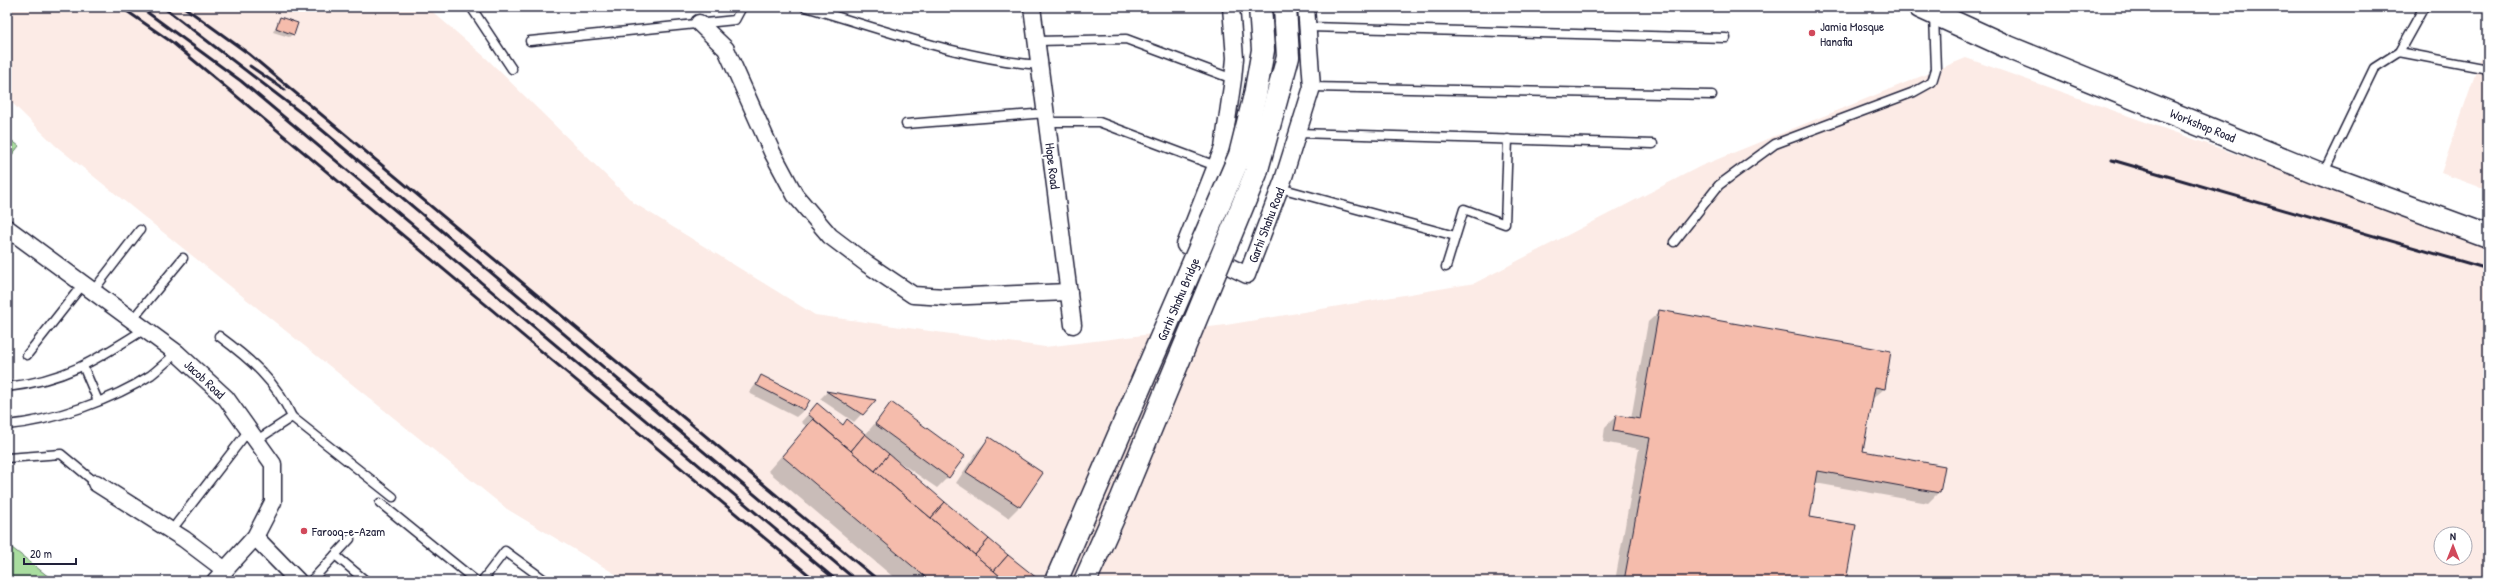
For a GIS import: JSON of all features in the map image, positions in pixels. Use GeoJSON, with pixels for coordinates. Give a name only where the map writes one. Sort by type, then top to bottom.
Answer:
{"type":"FeatureCollection","features":[{"type":"Feature","properties":{"kind":"main road","name":"Garhi Shahu Bridge"},"geometry":{"type":"LineString","coordinates":[[1056,581],[1240,155],[1255,95],[1263,50],[1260,7]]}},
{"type":"Feature","properties":{"kind":"main road","name":"Garhi Shahu Bridge"},"geometry":{"type":"LineString","coordinates":[[1085,581],[1122,498],[1256,173],[1288,57],[1285,7]]}},
{"type":"Feature","properties":{"kind":"main road","name":"Workshop Road"},"geometry":{"type":"LineString","coordinates":[[1927,10],[2008,47],[2323,175],[2488,236]]}},
{"type":"Feature","properties":{"kind":"street","name":"Hope Road"},"geometry":{"type":"LineString","coordinates":[[1032,7],[1038,41],[1073,325]]}},
{"type":"Feature","properties":{"kind":"street","name":"Garhi Shahu Road"},"geometry":{"type":"LineString","coordinates":[[1232,7],[1235,58],[1223,148],[1184,245],[1247,275],[1280,188],[1312,87],[1306,7]]}},
{"type":"Feature","properties":{"kind":"street"},"geometry":{"type":"LineString","coordinates":[[699,24],[726,49],[772,152],[795,195],[830,236],[867,264],[913,295],[945,297],[1069,292]]}},
{"type":"Feature","properties":{"kind":"street","name":"Jacob Road"},"geometry":{"type":"LineString","coordinates":[[7,228],[177,353],[226,398],[273,464],[274,502],[255,537],[220,576]]}},
{"type":"Feature","properties":{"kind":"street"},"geometry":{"type":"LineString","coordinates":[[96,483],[184,539],[220,576]]}},
{"type":"Feature","properties":{"kind":"street"},"geometry":{"type":"LineString","coordinates":[[255,537],[298,581]]}},
{"type":"Feature","properties":{"kind":"lane"},"geometry":{"type":"LineString","coordinates":[[470,7],[512,69]]}},
{"type":"Feature","properties":{"kind":"lane"},"geometry":{"type":"LineString","coordinates":[[530,42],[735,20],[742,7]]}},
{"type":"Feature","properties":{"kind":"lane"},"geometry":{"type":"LineString","coordinates":[[805,7],[971,54],[1008,63],[1040,65]]}},
{"type":"Feature","properties":{"kind":"lane"},"geometry":{"type":"LineString","coordinates":[[2323,175],[2374,68],[2400,52],[2424,7]]}},
{"type":"Feature","properties":{"kind":"lane"},"geometry":{"type":"LineString","coordinates":[[1674,242],[1719,185],[1775,144],[1914,92],[1932,82],[1936,69],[1927,10]]}},
{"type":"Feature","properties":{"kind":"lane"},"geometry":{"type":"LineString","coordinates":[[1308,27],[1726,38]]}},
{"type":"Feature","properties":{"kind":"lane"},"geometry":{"type":"LineString","coordinates":[[1038,41],[1126,39],[1233,79]]}},
{"type":"Feature","properties":{"kind":"lane"},"geometry":{"type":"LineString","coordinates":[[2400,52],[2488,69]]}},
{"type":"Feature","properties":{"kind":"lane"},"geometry":{"type":"LineString","coordinates":[[1312,87],[1712,95]]}},
{"type":"Feature","properties":{"kind":"lane"},"geometry":{"type":"LineString","coordinates":[[906,124],[1047,117],[1099,122],[1216,166]]}},
{"type":"Feature","properties":{"kind":"lane"},"geometry":{"type":"LineString","coordinates":[[1298,132],[1653,144]]}},
{"type":"Feature","properties":{"kind":"lane"},"geometry":{"type":"LineString","coordinates":[[1446,267],[1464,209],[1505,224],[1508,140]]}},
{"type":"Feature","properties":{"kind":"lane"},"geometry":{"type":"LineString","coordinates":[[1280,188],[1455,236]]}},
{"type":"Feature","properties":{"kind":"lane"},"geometry":{"type":"LineString","coordinates":[[27,355],[140,230]]}},
{"type":"Feature","properties":{"kind":"lane"},"geometry":{"type":"LineString","coordinates":[[7,387],[38,383],[71,373],[83,366],[139,325],[183,258]]}},
{"type":"Feature","properties":{"kind":"lane"},"geometry":{"type":"LineString","coordinates":[[219,336],[254,363],[284,400],[292,417],[393,496]]}},
{"type":"Feature","properties":{"kind":"lane"},"geometry":{"type":"LineString","coordinates":[[7,424],[30,423],[98,401],[151,375],[177,353]]}},
{"type":"Feature","properties":{"kind":"lane"},"geometry":{"type":"LineString","coordinates":[[83,366],[98,401]]}},
{"type":"Feature","properties":{"kind":"lane"},"geometry":{"type":"LineString","coordinates":[[177,523],[253,435],[292,417]]}},
{"type":"Feature","properties":{"kind":"lane"},"geometry":{"type":"LineString","coordinates":[[7,458],[61,454],[96,483]]}},
{"type":"Feature","properties":{"kind":"lane"},"geometry":{"type":"LineString","coordinates":[[380,504],[476,581]]}},
{"type":"Feature","properties":{"kind":"lane"},"geometry":{"type":"LineString","coordinates":[[311,581],[350,539]]}},
{"type":"Feature","properties":{"kind":"lane"},"geometry":{"type":"LineString","coordinates":[[482,581],[505,551],[546,581]]}},
{"type":"Feature","properties":{"kind":"lane"},"geometry":{"type":"LineString","coordinates":[[335,555],[366,581]]}},
{"type":"Feature","properties":{"kind":"shaded area"},"geometry":{"type":"Polygon","coordinates":[[[7,7],[427,7],[485,57],[634,203],[815,315],[1045,347],[1226,325],[1475,283],[1701,166],[1966,58],[2488,244],[2488,581],[627,581],[507,509],[56,146],[7,98],[7,7]]]}},
{"type":"Feature","properties":{"kind":"shaded area"},"geometry":{"type":"Polygon","coordinates":[[[2488,37],[2488,190],[2441,173],[2488,37]]]}},
{"type":"Feature","properties":{"kind":"green space"},"geometry":{"type":"Polygon","coordinates":[[[7,137],[19,146],[7,161],[7,137]]]}},
{"type":"Feature","properties":{"kind":"green space"},"geometry":{"type":"Polygon","coordinates":[[[7,544],[54,581],[7,581],[7,544]]]}},
{"type":"Feature","properties":{"kind":"building"},"geometry":{"type":"Polygon","coordinates":[[[280,17],[298,23],[294,35],[276,28],[280,17]]]}},
{"type":"Feature","properties":{"kind":"building"},"geometry":{"type":"Polygon","coordinates":[[[1659,310],[1891,351],[1885,389],[1875,387],[1863,451],[1945,466],[1940,493],[1818,471],[1810,517],[1856,525],[1846,581],[1624,581],[1650,438],[1613,431],[1616,415],[1640,419],[1659,310]]]}},
{"type":"Feature","properties":{"kind":"building"},"geometry":{"type":"Polygon","coordinates":[[[761,375],[810,400],[804,410],[756,385],[761,375]]]}},
{"type":"Feature","properties":{"kind":"building"},"geometry":{"type":"Polygon","coordinates":[[[826,391],[876,400],[863,415],[826,391]]]}},
{"type":"Feature","properties":{"kind":"building"},"geometry":{"type":"Polygon","coordinates":[[[891,402],[965,456],[949,478],[875,424],[891,402]]]}},
{"type":"Feature","properties":{"kind":"building"},"geometry":{"type":"Polygon","coordinates":[[[817,403],[843,425],[847,419],[865,434],[851,451],[808,414],[817,403]]]}},
{"type":"Feature","properties":{"kind":"building"},"geometry":{"type":"Polygon","coordinates":[[[813,419],[1006,581],[930,581],[782,456],[813,419]]]}},
{"type":"Feature","properties":{"kind":"building"},"geometry":{"type":"Polygon","coordinates":[[[865,434],[889,454],[875,471],[851,451],[865,434]]]}},
{"type":"Feature","properties":{"kind":"building"},"geometry":{"type":"Polygon","coordinates":[[[989,437],[1043,473],[1020,507],[966,472],[989,437]]]}},
{"type":"Feature","properties":{"kind":"building"},"geometry":{"type":"Polygon","coordinates":[[[889,454],[945,502],[931,518],[875,471],[889,454]]]}},
{"type":"Feature","properties":{"kind":"building"},"geometry":{"type":"Polygon","coordinates":[[[945,502],[989,539],[975,555],[931,518],[945,502]]]}},
{"type":"Feature","properties":{"kind":"building"},"geometry":{"type":"Polygon","coordinates":[[[989,539],[1008,555],[994,571],[975,555],[989,539]]]}},
{"type":"Feature","properties":{"kind":"building"},"geometry":{"type":"Polygon","coordinates":[[[1008,555],[1038,579],[1036,581],[1006,581],[994,571],[1008,555]]]}},
{"type":"Feature","properties":{"kind":"railway"},"geometry":{"type":"LineString","coordinates":[[121,7],[173,43],[816,581]]}},
{"type":"Feature","properties":{"kind":"railway"},"geometry":{"type":"LineString","coordinates":[[140,7],[241,81],[837,581]]}},
{"type":"Feature","properties":{"kind":"railway"},"geometry":{"type":"LineString","coordinates":[[163,7],[309,119],[857,581]]}},
{"type":"Feature","properties":{"kind":"railway"},"geometry":{"type":"LineString","coordinates":[[184,7],[249,54],[879,581]]}},
{"type":"Feature","properties":{"kind":"railway"},"geometry":{"type":"LineString","coordinates":[[250,66],[285,90]]}},
{"type":"Feature","properties":{"kind":"railway"},"geometry":{"type":"LineString","coordinates":[[2112,160],[2488,269]]}},
{"type":"Feature","properties":{"kind":"place","name":"Jamia Mosque Hanafia"},"geometry":{"type":"Point","coordinates":[1812,33]}},
{"type":"Feature","properties":{"kind":"place","name":"Farooq-e-Azam"},"geometry":{"type":"Point","coordinates":[304,531]}}]}
